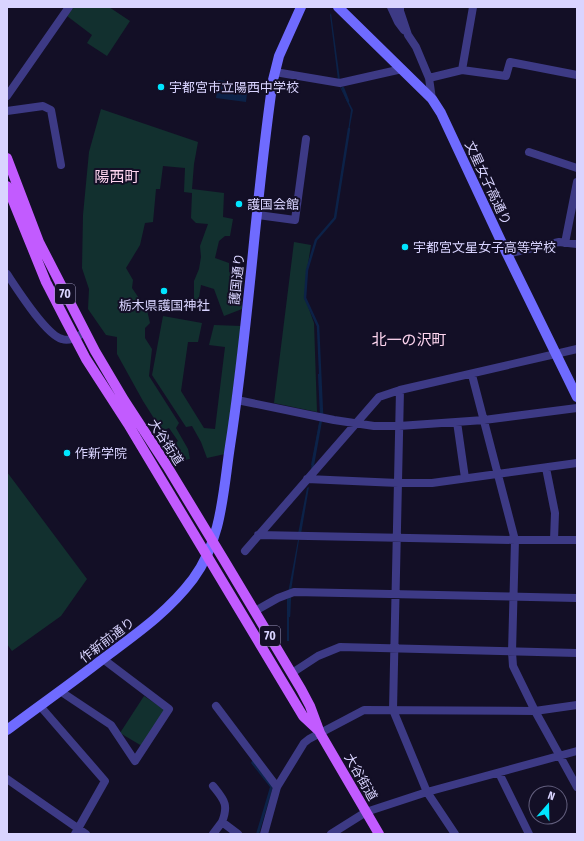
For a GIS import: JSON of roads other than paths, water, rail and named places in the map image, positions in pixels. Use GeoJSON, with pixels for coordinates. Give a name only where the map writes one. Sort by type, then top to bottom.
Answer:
{"type":"FeatureCollection","features":[{"type":"Feature","properties":{"kind":"main road","name":"大谷街道"},"geometry":{"type":"LineString","coordinates":[[7,158],[39,242],[85,332],[121,395],[213,542],[292,673],[310,706],[320,733],[379,834]]}},
{"type":"Feature","properties":{"kind":"main road","name":"大谷街道"},"geometry":{"type":"LineString","coordinates":[[7,186],[46,282],[90,366],[128,424],[303,716],[320,733]]}},
{"type":"Feature","properties":{"kind":"street","name":"護国通り"},"geometry":{"type":"LineString","coordinates":[[207,556],[213,542],[219,518],[237,400],[270,98],[279,56],[301,7]]}},
{"type":"Feature","properties":{"kind":"street","name":"文星女子高通り"},"geometry":{"type":"LineString","coordinates":[[338,7],[432,99],[441,113],[507,254],[577,397]]}},
{"type":"Feature","properties":{"kind":"street"},"geometry":{"type":"LineString","coordinates":[[391,7],[398,22],[416,47],[429,78],[432,99]]}},
{"type":"Feature","properties":{"kind":"street"},"geometry":{"type":"LineString","coordinates":[[400,7],[408,35]]}},
{"type":"Feature","properties":{"kind":"street"},"geometry":{"type":"LineString","coordinates":[[462,70],[473,7]]}},
{"type":"Feature","properties":{"kind":"street"},"geometry":{"type":"LineString","coordinates":[[7,96],[66,8]]}},
{"type":"Feature","properties":{"kind":"street"},"geometry":{"type":"LineString","coordinates":[[429,78],[462,70],[506,76],[510,62],[577,75]]}},
{"type":"Feature","properties":{"kind":"street"},"geometry":{"type":"LineString","coordinates":[[275,72],[340,83],[402,69]]}},
{"type":"Feature","properties":{"kind":"street"},"geometry":{"type":"LineString","coordinates":[[7,111],[43,106],[50,110],[61,165]]}},
{"type":"Feature","properties":{"kind":"street"},"geometry":{"type":"LineString","coordinates":[[258,215],[295,220],[306,139]]}},
{"type":"Feature","properties":{"kind":"street"},"geometry":{"type":"LineString","coordinates":[[529,152],[577,168]]}},
{"type":"Feature","properties":{"kind":"street"},"geometry":{"type":"LineString","coordinates":[[565,243],[577,182]]}},
{"type":"Feature","properties":{"kind":"street"},"geometry":{"type":"LineString","coordinates":[[507,254],[559,242],[577,244]]}},
{"type":"Feature","properties":{"kind":"street"},"geometry":{"type":"LineString","coordinates":[[7,274],[50,331],[62,339],[68,340],[85,332]]}},
{"type":"Feature","properties":{"kind":"street"},"geometry":{"type":"LineString","coordinates":[[245,551],[379,397],[400,390],[577,349]]}},
{"type":"Feature","properties":{"kind":"street"},"geometry":{"type":"LineString","coordinates":[[472,374],[515,540],[512,652],[513,666],[535,711],[577,787]]}},
{"type":"Feature","properties":{"kind":"street"},"geometry":{"type":"LineString","coordinates":[[400,390],[393,710],[427,792],[455,834]]}},
{"type":"Feature","properties":{"kind":"street"},"geometry":{"type":"LineString","coordinates":[[237,400],[355,424],[374,426],[399,426],[484,420],[577,408]]}},
{"type":"Feature","properties":{"kind":"street"},"geometry":{"type":"LineString","coordinates":[[457,422],[465,478]]}},
{"type":"Feature","properties":{"kind":"street"},"geometry":{"type":"LineString","coordinates":[[307,478],[398,483],[432,483],[577,463]]}},
{"type":"Feature","properties":{"kind":"street"},"geometry":{"type":"LineString","coordinates":[[546,468],[555,513],[554,540]]}},
{"type":"Feature","properties":{"kind":"street"},"geometry":{"type":"LineString","coordinates":[[258,535],[577,540]]}},
{"type":"Feature","properties":{"kind":"street","name":"作新前通り"},"geometry":{"type":"LineString","coordinates":[[7,730],[160,615],[190,583],[207,556]]}},
{"type":"Feature","properties":{"kind":"street"},"geometry":{"type":"LineString","coordinates":[[255,611],[278,598],[294,592],[577,598]]}},
{"type":"Feature","properties":{"kind":"street"},"geometry":{"type":"LineString","coordinates":[[292,673],[318,656],[340,647],[577,653]]}},
{"type":"Feature","properties":{"kind":"street"},"geometry":{"type":"LineString","coordinates":[[60,691],[111,725],[135,761],[169,709],[103,659]]}},
{"type":"Feature","properties":{"kind":"street"},"geometry":{"type":"LineString","coordinates":[[264,834],[277,787],[304,743],[364,710],[535,711],[577,705]]}},
{"type":"Feature","properties":{"kind":"street"},"geometry":{"type":"LineString","coordinates":[[40,706],[105,781],[77,832]]}},
{"type":"Feature","properties":{"kind":"street"},"geometry":{"type":"LineString","coordinates":[[216,706],[277,787]]}},
{"type":"Feature","properties":{"kind":"street"},"geometry":{"type":"LineString","coordinates":[[331,834],[366,812],[427,792],[577,751]]}},
{"type":"Feature","properties":{"kind":"street"},"geometry":{"type":"LineString","coordinates":[[498,773],[529,834]]}},
{"type":"Feature","properties":{"kind":"street"},"geometry":{"type":"LineString","coordinates":[[7,779],[77,832],[86,834]]}},
{"type":"Feature","properties":{"kind":"street"},"geometry":{"type":"LineString","coordinates":[[213,834],[222,822],[226,812],[224,800],[214,786]]}},
{"type":"Feature","properties":{"kind":"street"},"geometry":{"type":"LineString","coordinates":[[222,822],[238,834]]}},
{"type":"Feature","properties":{"kind":"water"},"geometry":{"type":"Polygon","coordinates":[[[331,13],[340,80],[338,80],[330,15],[331,13]]]}},
{"type":"Feature","properties":{"kind":"water"},"geometry":{"type":"Polygon","coordinates":[[[218,80],[248,84],[246,102],[216,98],[218,80]]]}},
{"type":"Feature","properties":{"kind":"water"},"geometry":{"type":"Polygon","coordinates":[[[340,87],[353,110],[349,131],[351,110],[340,87]]]}},
{"type":"Feature","properties":{"kind":"water"},"geometry":{"type":"Polygon","coordinates":[[[318,374],[320,374],[322,416],[320,416],[318,374]]]}},
{"type":"Feature","properties":{"kind":"water"},"geometry":{"type":"Polygon","coordinates":[[[319,423],[321,423],[313,465],[311,465],[319,423]]]}},
{"type":"Feature","properties":{"kind":"water"},"geometry":{"type":"Polygon","coordinates":[[[309,487],[301,534],[298,534],[307,488],[309,487]]]}},
{"type":"Feature","properties":{"kind":"water"},"geometry":{"type":"Polygon","coordinates":[[[298,540],[291,591],[288,593],[298,540]]]}},
{"type":"Feature","properties":{"kind":"water"},"geometry":{"type":"Polygon","coordinates":[[[289,598],[289,641],[287,641],[287,599],[289,598]]]}},
{"type":"Feature","properties":{"kind":"water"},"geometry":{"type":"Polygon","coordinates":[[[253,759],[273,787],[259,834],[256,834],[270,787],[251,763],[253,759]]]}},
{"type":"Feature","properties":{"kind":"waterway"},"geometry":{"type":"LineString","coordinates":[[343,88],[348,101]]}},
{"type":"Feature","properties":{"kind":"waterway"},"geometry":{"type":"LineString","coordinates":[[312,470],[322,414],[318,326],[305,298],[307,270],[316,240],[335,218],[349,129]]}},
{"type":"Feature","properties":{"kind":"waterway"},"geometry":{"type":"LineString","coordinates":[[289,616],[290,595]]}},
{"type":"Feature","properties":{"kind":"place","name":"宇都宮市立陽西中学校"},"geometry":{"type":"Point","coordinates":[161,87]}},
{"type":"Feature","properties":{"kind":"place","name":"護国会館"},"geometry":{"type":"Point","coordinates":[239,204]}},
{"type":"Feature","properties":{"kind":"place","name":"宇都宮文星女子高等学校"},"geometry":{"type":"Point","coordinates":[405,247]}},
{"type":"Feature","properties":{"kind":"place","name":"栃木県護国神社"},"geometry":{"type":"Point","coordinates":[164,291]}},
{"type":"Feature","properties":{"kind":"place","name":"作新学院"},"geometry":{"type":"Point","coordinates":[67,453]}},
{"type":"Feature","properties":{"kind":"district","name":"陽西町"},"geometry":{"type":"Point","coordinates":[117,177]}},
{"type":"Feature","properties":{"kind":"district","name":"北一の沢町"},"geometry":{"type":"Point","coordinates":[409,340]}}]}
